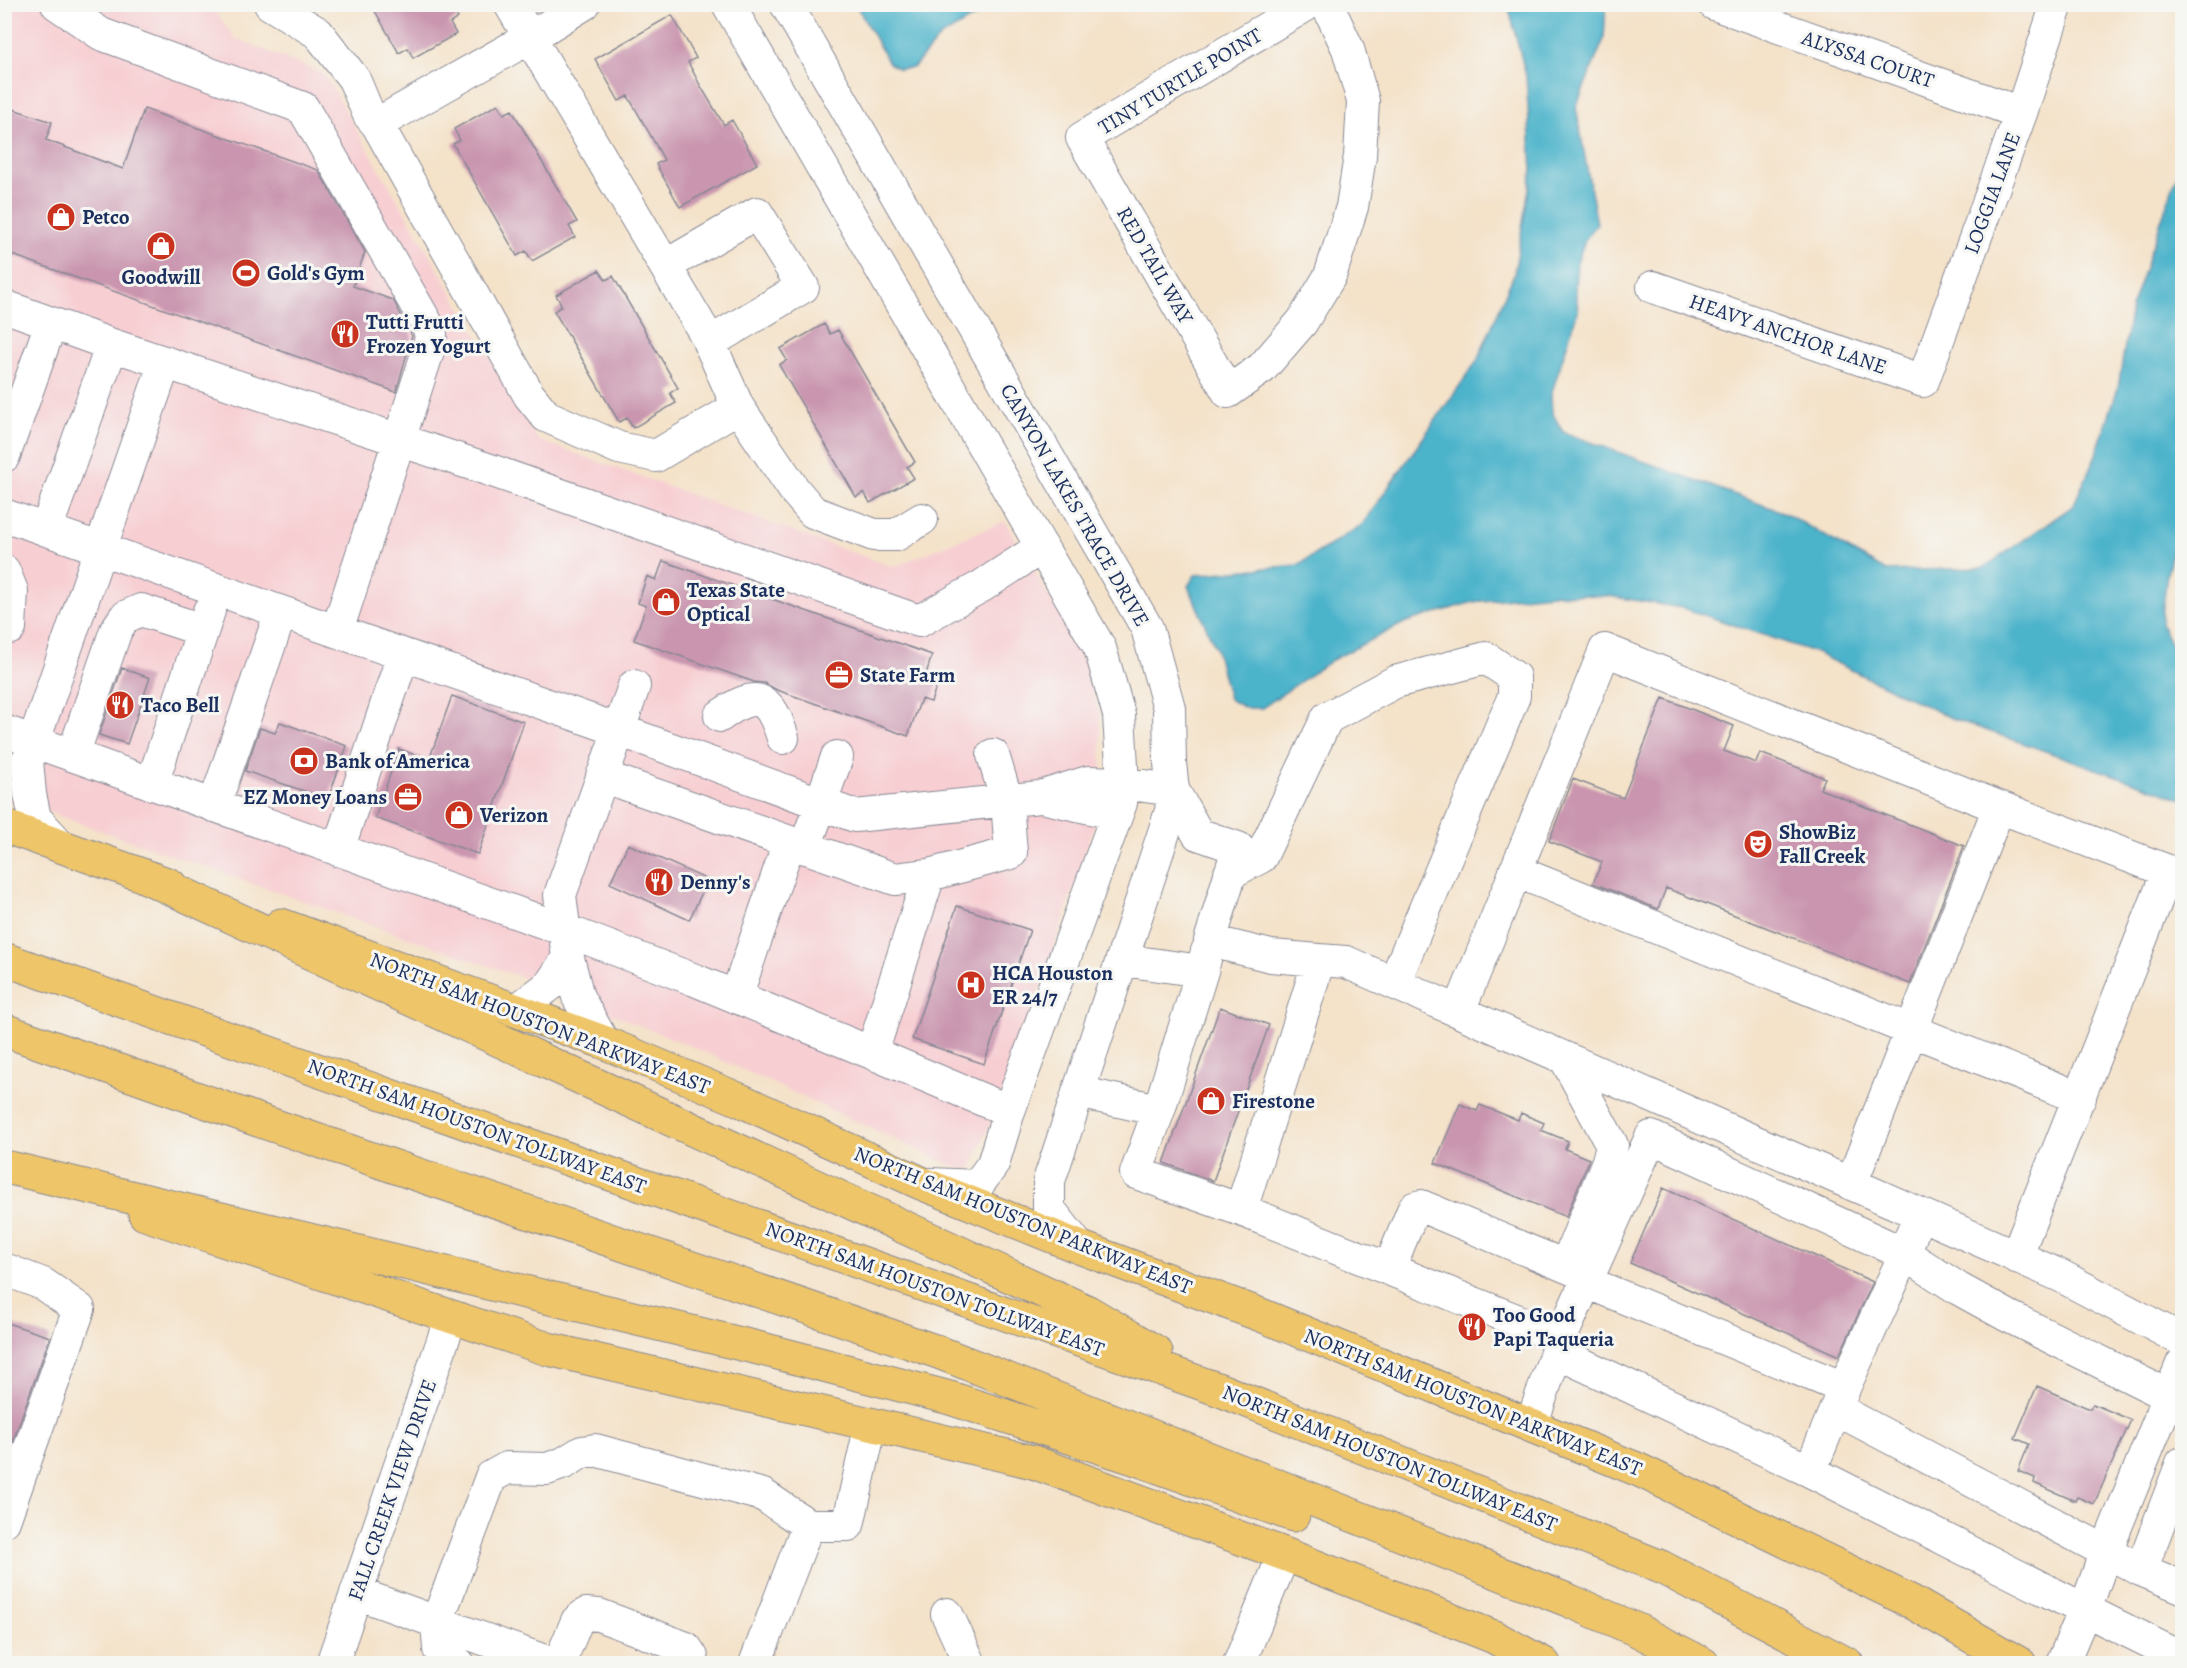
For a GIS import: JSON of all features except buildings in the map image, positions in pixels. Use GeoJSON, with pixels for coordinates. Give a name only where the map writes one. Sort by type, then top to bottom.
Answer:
{"type":"FeatureCollection","features":[{"type":"Feature","properties":{"kind":"main road","name":"NORTH SAM HOUSTON PARKWAY EAST"},"geometry":{"type":"LineString","coordinates":[[4,826],[603,1042],[740,1100],[921,1183],[1079,1247],[1261,1315],[1639,1470],[1899,1596],[2020,1664]]}},
{"type":"Feature","properties":{"kind":"main road"},"geometry":{"type":"LineString","coordinates":[[144,876],[1088,1312],[1220,1390]]}},
{"type":"Feature","properties":{"kind":"main road","name":"NORTH SAM HOUSTON TOLLWAY EAST"},"geometry":{"type":"LineString","coordinates":[[4,959],[1220,1390],[1661,1567],[1847,1664]]}},
{"type":"Feature","properties":{"kind":"main road"},"geometry":{"type":"LineString","coordinates":[[4,1030],[263,1122],[938,1352],[1570,1601],[1637,1630],[1703,1664]]}},
{"type":"Feature","properties":{"kind":"main road"},"geometry":{"type":"LineString","coordinates":[[7,1167],[742,1344],[950,1398],[1131,1457],[1489,1584],[1570,1601]]}},
{"type":"Feature","properties":{"kind":"main road"},"geometry":{"type":"LineString","coordinates":[[7,1167],[548,1349],[1033,1462],[1284,1554],[1494,1636],[1544,1664]]}},
{"type":"Feature","properties":{"kind":"street"},"geometry":{"type":"LineString","coordinates":[[57,4],[101,34],[303,108],[426,322],[431,334],[429,348],[337,631]]}},
{"type":"Feature","properties":{"kind":"street"},"geometry":{"type":"LineString","coordinates":[[270,4],[318,33],[354,79],[369,115],[377,124],[529,395],[546,416],[619,448],[656,456],[738,407]]}},
{"type":"Feature","properties":{"kind":"street"},"geometry":{"type":"LineString","coordinates":[[510,4],[709,343],[738,407],[795,491],[813,512],[874,535],[896,535],[922,519]]}},
{"type":"Feature","properties":{"kind":"street"},"geometry":{"type":"LineString","coordinates":[[377,124],[529,38],[584,4]]}},
{"type":"Feature","properties":{"kind":"street"},"geometry":{"type":"LineString","coordinates":[[728,4],[1100,648],[1119,715],[1123,783],[1117,814],[1009,1111],[993,1164],[977,1186],[921,1183]]}},
{"type":"Feature","properties":{"kind":"street","name":"CANYON LAKES TRACE DRIVE"},"geometry":{"type":"LineString","coordinates":[[786,4],[1148,628],[1169,708],[1173,790],[1171,811],[1049,1181],[1049,1209],[1079,1247]]}},
{"type":"Feature","properties":{"kind":"street","name":"TINY TURTLE POINT"},"geometry":{"type":"LineString","coordinates":[[1082,138],[1308,4]]}},
{"type":"Feature","properties":{"kind":"street","name":"RED TAIL WAY"},"geometry":{"type":"LineString","coordinates":[[1082,138],[1228,392],[1262,368],[1302,322],[1330,276],[1352,207],[1360,156],[1363,101],[1348,49],[1327,4]]}},
{"type":"Feature","properties":{"kind":"street","name":"ALYSSA COURT"},"geometry":{"type":"LineString","coordinates":[[1714,4],[2021,113]]}},
{"type":"Feature","properties":{"kind":"street","name":"LOGGIA LANE"},"geometry":{"type":"LineString","coordinates":[[1923,381],[2021,113],[2057,4]]}},
{"type":"Feature","properties":{"kind":"street"},"geometry":{"type":"LineString","coordinates":[[665,266],[757,213],[803,287],[709,343]]}},
{"type":"Feature","properties":{"kind":"street","name":"HEAVY ANCHOR LANE"},"geometry":{"type":"LineString","coordinates":[[1653,287],[1923,381]]}},
{"type":"Feature","properties":{"kind":"street"},"geometry":{"type":"LineString","coordinates":[[4,306],[112,345],[490,470],[918,621],[982,586],[1042,547]]}},
{"type":"Feature","properties":{"kind":"street"},"geometry":{"type":"LineString","coordinates":[[4,456],[51,323]]}},
{"type":"Feature","properties":{"kind":"street"},"geometry":{"type":"LineString","coordinates":[[45,530],[112,345]]}},
{"type":"Feature","properties":{"kind":"street"},"geometry":{"type":"LineString","coordinates":[[4,783],[22,745],[99,548],[165,362]]}},
{"type":"Feature","properties":{"kind":"street"},"geometry":{"type":"LineString","coordinates":[[4,515],[619,730],[855,816],[1040,797],[1088,782],[1123,783],[1173,790],[1198,834],[1238,848],[1159,1110],[1136,1173],[1241,1210],[1389,1269],[1559,1345],[2182,1658]]}},
{"type":"Feature","properties":{"kind":"street"},"geometry":{"type":"LineString","coordinates":[[4,571],[12,591],[10,628]]}},
{"type":"Feature","properties":{"kind":"street"},"geometry":{"type":"LineString","coordinates":[[152,784],[216,589]]}},
{"type":"Feature","properties":{"kind":"street"},"geometry":{"type":"LineString","coordinates":[[73,755],[116,630],[125,617],[141,610],[202,630]]}},
{"type":"Feature","properties":{"kind":"street"},"geometry":{"type":"LineString","coordinates":[[214,806],[281,612]]}},
{"type":"Feature","properties":{"kind":"street"},"geometry":{"type":"LineString","coordinates":[[1459,1011],[1605,650],[2168,872],[2016,1257]]}},
{"type":"Feature","properties":{"kind":"street"},"geometry":{"type":"LineString","coordinates":[[338,850],[403,654]]}},
{"type":"Feature","properties":{"kind":"street"},"geometry":{"type":"LineString","coordinates":[[1230,873],[1261,857],[1327,718],[1395,682],[1486,658],[1496,664],[1514,677],[1514,696],[1394,983]]}},
{"type":"Feature","properties":{"kind":"street"},"geometry":{"type":"LineString","coordinates":[[603,1042],[578,997],[560,895],[634,686]]}},
{"type":"Feature","properties":{"kind":"street"},"geometry":{"type":"LineString","coordinates":[[720,716],[747,700],[759,700],[770,708],[777,719],[783,738]]}},
{"type":"Feature","properties":{"kind":"street"},"geometry":{"type":"LineString","coordinates":[[22,745],[73,755],[338,850],[567,944],[736,997],[1009,1111]]}},
{"type":"Feature","properties":{"kind":"street"},"geometry":{"type":"LineString","coordinates":[[22,745],[35,818],[61,846]]}},
{"type":"Feature","properties":{"kind":"street"},"geometry":{"type":"LineString","coordinates":[[602,777],[895,879],[929,875],[1011,853],[1007,801],[993,755]]}},
{"type":"Feature","properties":{"kind":"street"},"geometry":{"type":"LineString","coordinates":[[736,997],[797,845],[820,803],[837,757]]}},
{"type":"Feature","properties":{"kind":"street"},"geometry":{"type":"LineString","coordinates":[[1040,797],[1117,814]]}},
{"type":"Feature","properties":{"kind":"street"},"geometry":{"type":"LineString","coordinates":[[1851,1184],[1999,807]]}},
{"type":"Feature","properties":{"kind":"street"},"geometry":{"type":"LineString","coordinates":[[1515,871],[2080,1098]]}},
{"type":"Feature","properties":{"kind":"street"},"geometry":{"type":"LineString","coordinates":[[872,1053],[929,875]]}},
{"type":"Feature","properties":{"kind":"street"},"geometry":{"type":"LineString","coordinates":[[1210,941],[1271,956],[1346,962],[2061,1276],[2182,1340]]}},
{"type":"Feature","properties":{"kind":"street"},"geometry":{"type":"LineString","coordinates":[[517,1010],[550,985],[567,944]]}},
{"type":"Feature","properties":{"kind":"street"},"geometry":{"type":"LineString","coordinates":[[1122,960],[1202,971]]}},
{"type":"Feature","properties":{"kind":"street"},"geometry":{"type":"LineString","coordinates":[[1241,1210],[1319,960]]}},
{"type":"Feature","properties":{"kind":"street"},"geometry":{"type":"LineString","coordinates":[[1531,1426],[1580,1274],[1612,1145],[1565,1058]]}},
{"type":"Feature","properties":{"kind":"street"},"geometry":{"type":"LineString","coordinates":[[1078,1092],[1159,1110]]}},
{"type":"Feature","properties":{"kind":"street"},"geometry":{"type":"LineString","coordinates":[[1580,1274],[1652,1137],[1905,1254],[1959,1289],[2008,1316],[2176,1400]]}},
{"type":"Feature","properties":{"kind":"street"},"geometry":{"type":"LineString","coordinates":[[1389,1269],[1414,1208],[1421,1206],[1580,1274],[1840,1398],[2106,1551],[2141,1570],[2182,1587]]}},
{"type":"Feature","properties":{"kind":"street"},"geometry":{"type":"LineString","coordinates":[[1810,1471],[1905,1254],[1918,1213]]}},
{"type":"Feature","properties":{"kind":"street"},"geometry":{"type":"LineString","coordinates":[[4,1269],[44,1284],[80,1309],[4,1521]]}},
{"type":"Feature","properties":{"kind":"street","name":"FALL CREEK VIEW DRIVE"},"geometry":{"type":"LineString","coordinates":[[332,1664],[451,1317]]}},
{"type":"Feature","properties":{"kind":"street"},"geometry":{"type":"LineString","coordinates":[[2062,1664],[2085,1610],[2106,1551],[2176,1400],[2182,1364]]}},
{"type":"Feature","properties":{"kind":"street"},"geometry":{"type":"LineString","coordinates":[[459,1664],[439,1649],[437,1622],[491,1477],[507,1468],[547,1468],[564,1463],[582,1452],[595,1450],[763,1495],[808,1525],[848,1525],[872,1424]]}},
{"type":"Feature","properties":{"kind":"street"},"geometry":{"type":"LineString","coordinates":[[2141,1570],[2182,1463]]}},
{"type":"Feature","properties":{"kind":"street"},"geometry":{"type":"LineString","coordinates":[[755,1664],[808,1525]]}},
{"type":"Feature","properties":{"kind":"street"},"geometry":{"type":"LineString","coordinates":[[1239,1664],[1284,1554]]}},
{"type":"Feature","properties":{"kind":"street"},"geometry":{"type":"LineString","coordinates":[[356,1593],[554,1664]]}},
{"type":"Feature","properties":{"kind":"street"},"geometry":{"type":"LineString","coordinates":[[559,1664],[577,1621],[586,1614],[599,1615],[686,1648],[692,1657],[692,1664]]}},
{"type":"Feature","properties":{"kind":"street"},"geometry":{"type":"LineString","coordinates":[[947,1614],[970,1664]]}},
{"type":"Feature","properties":{"kind":"shaded area"},"geometry":{"type":"Polygon","coordinates":[[[5,4],[210,5],[235,38],[324,74],[538,440],[893,567],[1005,521],[1083,655],[1100,717],[1103,799],[1013,1070],[969,1173],[693,1047],[521,977],[5,797],[5,4]]]}},
{"type":"Feature","properties":{"kind":"water"},"geometry":{"type":"Polygon","coordinates":[[[856,5],[995,5],[940,37],[913,68],[899,69],[889,63],[856,5]]]}},
{"type":"Feature","properties":{"kind":"water"},"geometry":{"type":"Polygon","coordinates":[[[1508,5],[1606,5],[1604,39],[1576,107],[1597,224],[1585,240],[1577,263],[1575,286],[1578,310],[1551,395],[1552,412],[1563,432],[1785,513],[1886,571],[1983,568],[2073,506],[2094,460],[2118,388],[2131,308],[2182,161],[2182,514],[2167,574],[2161,624],[2174,651],[2182,654],[2182,799],[1951,718],[1814,652],[1683,608],[1608,596],[1551,594],[1473,602],[1406,622],[1332,660],[1262,708],[1245,708],[1229,699],[1216,649],[1188,586],[1195,575],[1298,565],[1362,525],[1477,361],[1514,274],[1532,171],[1526,76],[1508,5]]]}},
{"type":"Feature","properties":{"kind":"place","name":"Petco"},"geometry":{"type":"Point","coordinates":[61,217]}},
{"type":"Feature","properties":{"kind":"place","name":"Goodwill"},"geometry":{"type":"Point","coordinates":[161,246]}},
{"type":"Feature","properties":{"kind":"place","name":"Gold's Gym"},"geometry":{"type":"Point","coordinates":[246,273]}},
{"type":"Feature","properties":{"kind":"place","name":"Tutti Frutti Frozen Yogurt"},"geometry":{"type":"Point","coordinates":[345,334]}},
{"type":"Feature","properties":{"kind":"place","name":"Texas State Optical"},"geometry":{"type":"Point","coordinates":[666,602]}},
{"type":"Feature","properties":{"kind":"place","name":"State Farm"},"geometry":{"type":"Point","coordinates":[839,675]}},
{"type":"Feature","properties":{"kind":"place","name":"Taco Bell"},"geometry":{"type":"Point","coordinates":[120,705]}},
{"type":"Feature","properties":{"kind":"place","name":"Bank of America"},"geometry":{"type":"Point","coordinates":[304,761]}},
{"type":"Feature","properties":{"kind":"place","name":"EZ Money Loans"},"geometry":{"type":"Point","coordinates":[408,797]}},
{"type":"Feature","properties":{"kind":"place","name":"Verizon"},"geometry":{"type":"Point","coordinates":[459,815]}},
{"type":"Feature","properties":{"kind":"place","name":"ShowBiz Fall Creek"},"geometry":{"type":"Point","coordinates":[1758,844]}},
{"type":"Feature","properties":{"kind":"place","name":"Denny's"},"geometry":{"type":"Point","coordinates":[659,882]}},
{"type":"Feature","properties":{"kind":"place","name":"HCA Houston ER 24/7"},"geometry":{"type":"Point","coordinates":[971,985]}},
{"type":"Feature","properties":{"kind":"place","name":"Firestone"},"geometry":{"type":"Point","coordinates":[1211,1101]}},
{"type":"Feature","properties":{"kind":"place","name":"Too Good Papi Taqueria"},"geometry":{"type":"Point","coordinates":[1472,1327]}}]}
